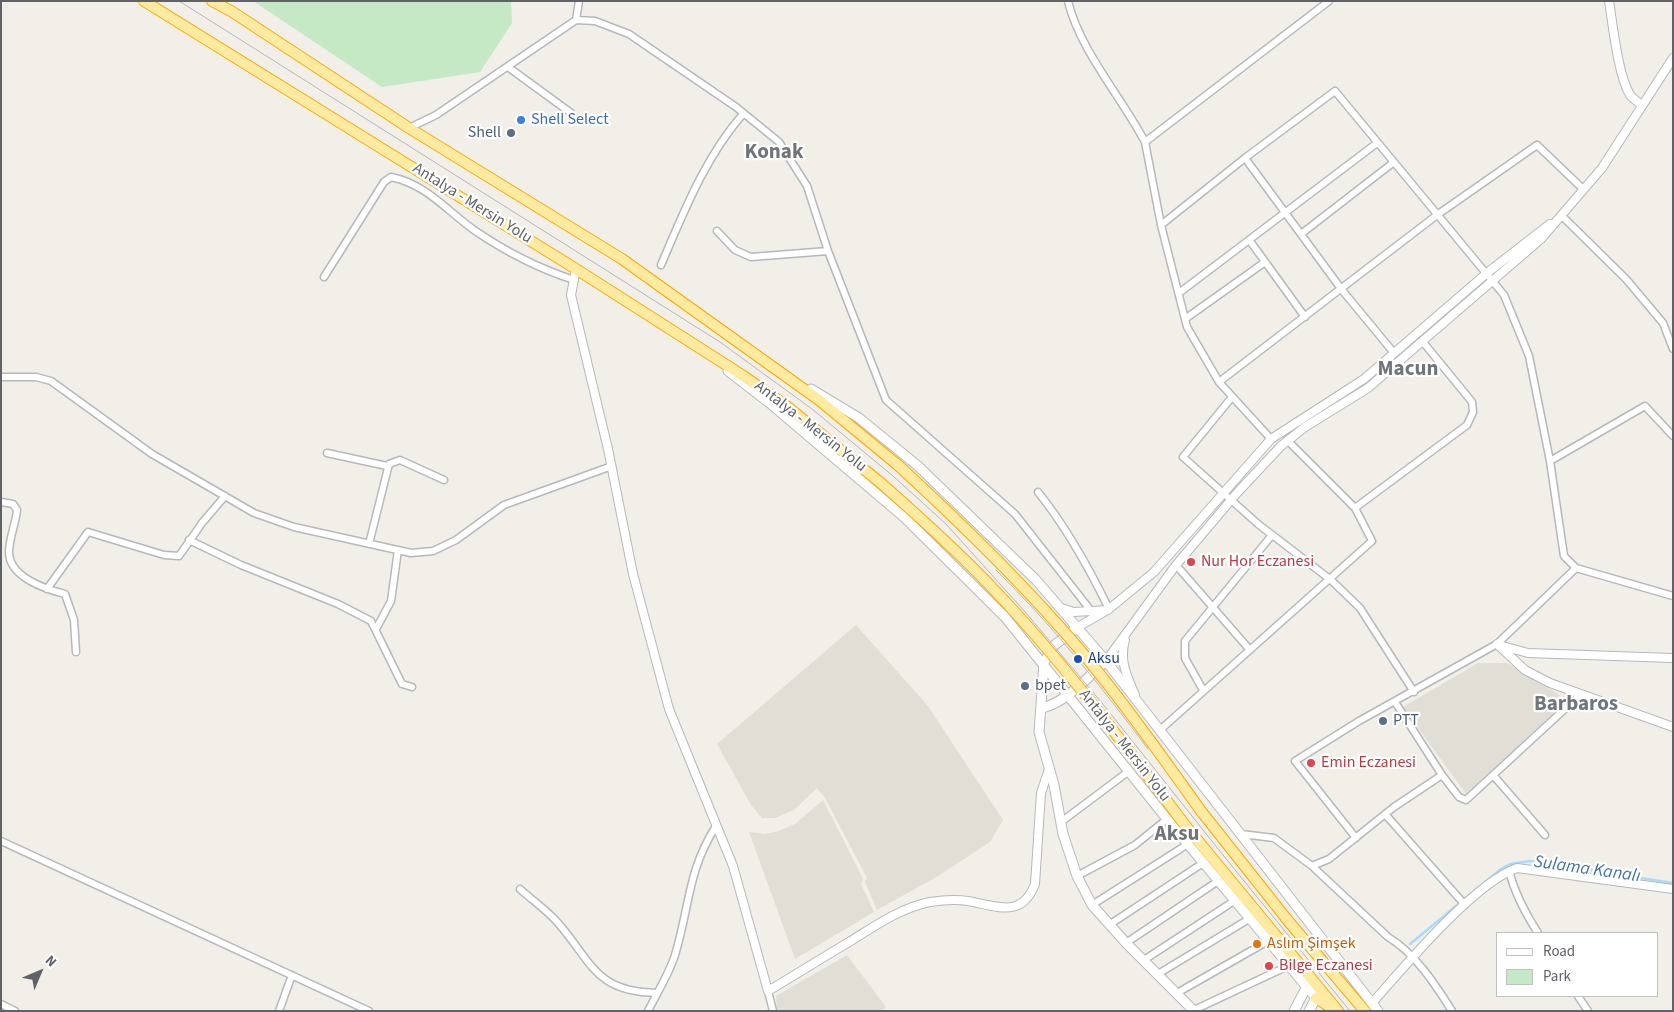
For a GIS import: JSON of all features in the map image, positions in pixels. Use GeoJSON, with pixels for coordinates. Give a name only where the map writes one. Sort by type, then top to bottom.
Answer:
{"type":"FeatureCollection","features":[{"type":"Feature","properties":{"kind":"highway","name":"Antalya - Mersin Yolu"},"geometry":{"type":"LineString","coordinates":[[142,1],[688,340],[789,408],[882,484],[966,560],[1092,702],[1185,825],[1337,1011]]}},
{"type":"Feature","properties":{"kind":"highway","name":"Antalya - Mersin Yolu"},"geometry":{"type":"LineString","coordinates":[[212,1],[231,11],[409,128],[622,259],[776,368],[826,406],[898,466],[980,542],[1065,633],[1102,677],[1201,811],[1289,922],[1365,1011]]}},
{"type":"Feature","properties":{"kind":"highway"},"geometry":{"type":"LineString","coordinates":[[217,1],[231,11]]}},
{"type":"Feature","properties":{"kind":"highway"},"geometry":{"type":"LineString","coordinates":[[1316,998],[1337,1011]]}},
{"type":"Feature","properties":{"kind":"main road"},"geometry":{"type":"LineString","coordinates":[[688,340],[772,405],[904,517],[1005,617],[1044,663],[1167,819],[1316,998],[1309,1011]]}},
{"type":"Feature","properties":{"kind":"main road"},"geometry":{"type":"LineString","coordinates":[[776,368],[859,418],[918,466],[988,532],[1061,608],[1106,661],[1373,1002],[1378,1011]]}},
{"type":"Feature","properties":{"kind":"main road"},"geometry":{"type":"LineString","coordinates":[[1078,627],[1052,647],[1044,663],[1039,732],[1050,769],[1060,822],[1077,876],[1092,905],[1108,925],[1194,1010]]}},
{"type":"Feature","properties":{"kind":"main road"},"geometry":{"type":"LineString","coordinates":[[1042,708],[1050,706],[1068,694],[1106,661]]}},
{"type":"Feature","properties":{"kind":"main road"},"geometry":{"type":"LineString","coordinates":[[1294,1011],[1306,988]]}},
{"type":"Feature","properties":{"kind":"street"},"geometry":{"type":"LineString","coordinates":[[576,20],[579,1]]}},
{"type":"Feature","properties":{"kind":"street"},"geometry":{"type":"LineString","coordinates":[[1068,1],[1073,17],[1087,46],[1124,104],[1145,142],[1161,225],[1187,327],[1219,382],[1271,439]]}},
{"type":"Feature","properties":{"kind":"street"},"geometry":{"type":"LineString","coordinates":[[1145,142],[1328,1]]}},
{"type":"Feature","properties":{"kind":"street"},"geometry":{"type":"LineString","coordinates":[[1609,1],[1614,34],[1627,89],[1632,97],[1642,105]]}},
{"type":"Feature","properties":{"kind":"street"},"geometry":{"type":"LineString","coordinates":[[409,128],[436,114],[576,20],[595,20],[629,34],[664,56],[779,142],[807,186],[828,251],[886,400],[1015,514],[1092,612]]}},
{"type":"Feature","properties":{"kind":"street"},"geometry":{"type":"LineString","coordinates":[[1106,661],[1176,565],[1231,500],[1287,440],[1368,388],[1541,239],[1602,168],[1673,58]]}},
{"type":"Feature","properties":{"kind":"street"},"geometry":{"type":"LineString","coordinates":[[508,66],[571,113]]}},
{"type":"Feature","properties":{"kind":"street"},"geometry":{"type":"LineString","coordinates":[[1161,225],[1245,158],[1335,91],[1504,295],[1529,356],[1550,461],[1564,556],[1576,568],[1673,596]]}},
{"type":"Feature","properties":{"kind":"street"},"geometry":{"type":"LineString","coordinates":[[661,266],[701,178],[729,131],[743,114]]}},
{"type":"Feature","properties":{"kind":"street"},"geometry":{"type":"LineString","coordinates":[[1179,293],[1378,143]]}},
{"type":"Feature","properties":{"kind":"street"},"geometry":{"type":"LineString","coordinates":[[1219,382],[1342,290],[1437,215],[1537,145],[1583,189]]}},
{"type":"Feature","properties":{"kind":"street"},"geometry":{"type":"LineString","coordinates":[[1245,158],[1342,290],[1394,353]]}},
{"type":"Feature","properties":{"kind":"street"},"geometry":{"type":"LineString","coordinates":[[1301,234],[1394,162]]}},
{"type":"Feature","properties":{"kind":"street"},"geometry":{"type":"LineString","coordinates":[[324,278],[384,182],[391,177],[405,180],[427,190],[454,215],[516,257],[540,269],[574,280]]}},
{"type":"Feature","properties":{"kind":"street"},"geometry":{"type":"LineString","coordinates":[[1078,627],[1110,609],[1154,572],[1271,439],[1364,379],[1487,273],[1560,215]]}},
{"type":"Feature","properties":{"kind":"street"},"geometry":{"type":"LineString","coordinates":[[1560,215],[1626,279],[1663,323],[1673,349]]}},
{"type":"Feature","properties":{"kind":"street"},"geometry":{"type":"LineString","coordinates":[[717,231],[735,250],[751,257],[828,251]]}},
{"type":"Feature","properties":{"kind":"street"},"geometry":{"type":"LineString","coordinates":[[1250,241],[1305,317]]}},
{"type":"Feature","properties":{"kind":"street"},"geometry":{"type":"LineString","coordinates":[[1185,318],[1265,262]]}},
{"type":"Feature","properties":{"kind":"street"},"geometry":{"type":"LineString","coordinates":[[576,269],[571,295],[612,466],[633,574],[668,709],[733,866],[773,1011]]}},
{"type":"Feature","properties":{"kind":"street"},"geometry":{"type":"LineString","coordinates":[[1355,508],[1467,425],[1471,417],[1472,402],[1423,342]]}},
{"type":"Feature","properties":{"kind":"street"},"geometry":{"type":"LineString","coordinates":[[1,377],[36,376],[51,381],[152,454],[254,512],[294,527],[411,554],[433,551],[473,530],[504,505],[612,466]]}},
{"type":"Feature","properties":{"kind":"street"},"geometry":{"type":"LineString","coordinates":[[1232,397],[1183,457],[1272,535],[1331,580],[1360,608],[1414,692]]}},
{"type":"Feature","properties":{"kind":"street"},"geometry":{"type":"LineString","coordinates":[[1550,461],[1645,406],[1673,436]]}},
{"type":"Feature","properties":{"kind":"street"},"geometry":{"type":"LineString","coordinates":[[1160,730],[1203,690],[1331,580],[1372,541],[1355,508],[1287,440]]}},
{"type":"Feature","properties":{"kind":"street"},"geometry":{"type":"LineString","coordinates":[[328,453],[387,466]]}},
{"type":"Feature","properties":{"kind":"street"},"geometry":{"type":"LineString","coordinates":[[369,544],[387,466],[394,460],[400,460],[444,480]]}},
{"type":"Feature","properties":{"kind":"street"},"geometry":{"type":"LineString","coordinates":[[1038,492],[1062,524],[1110,609]]}},
{"type":"Feature","properties":{"kind":"street"},"geometry":{"type":"LineString","coordinates":[[47,590],[88,532],[164,555],[180,556],[189,540],[225,496]]}},
{"type":"Feature","properties":{"kind":"street"},"geometry":{"type":"LineString","coordinates":[[1,502],[13,504],[17,510],[9,550],[10,562],[21,574],[47,590],[64,594],[70,604],[74,620],[76,652]]}},
{"type":"Feature","properties":{"kind":"street"},"geometry":{"type":"LineString","coordinates":[[1203,690],[1186,658],[1184,645],[1188,635],[1272,535]]}},
{"type":"Feature","properties":{"kind":"street"},"geometry":{"type":"LineString","coordinates":[[189,540],[241,565],[355,612],[371,621],[402,684],[412,687]]}},
{"type":"Feature","properties":{"kind":"street"},"geometry":{"type":"LineString","coordinates":[[376,629],[391,601],[398,550]]}},
{"type":"Feature","properties":{"kind":"street"},"geometry":{"type":"LineString","coordinates":[[1176,565],[1250,650]]}},
{"type":"Feature","properties":{"kind":"street"},"geometry":{"type":"LineString","coordinates":[[1356,838],[1295,761],[1328,739],[1497,644],[1576,568]]}},
{"type":"Feature","properties":{"kind":"street"},"geometry":{"type":"LineString","coordinates":[[1061,608],[1074,612],[1110,609]]}},
{"type":"Feature","properties":{"kind":"street"},"geometry":{"type":"LineString","coordinates":[[1126,636],[1122,652],[1124,670],[1139,704]]}},
{"type":"Feature","properties":{"kind":"street"},"geometry":{"type":"LineString","coordinates":[[1497,644],[1528,653],[1673,658]]}},
{"type":"Feature","properties":{"kind":"street"},"geometry":{"type":"LineString","coordinates":[[1497,644],[1525,670],[1580,695],[1673,727]]}},
{"type":"Feature","properties":{"kind":"street"},"geometry":{"type":"LineString","coordinates":[[1395,702],[1442,775],[1459,797],[1466,800],[1580,695]]}},
{"type":"Feature","properties":{"kind":"street"},"geometry":{"type":"LineString","coordinates":[[768,991],[892,915],[916,905],[942,900],[966,901],[1002,908],[1024,902],[1031,894],[1035,884],[1041,793],[1050,769]]}},
{"type":"Feature","properties":{"kind":"street"},"geometry":{"type":"LineString","coordinates":[[1060,822],[1129,771]]}},
{"type":"Feature","properties":{"kind":"street"},"geometry":{"type":"LineString","coordinates":[[1312,866],[1329,859],[1385,814],[1442,775]]}},
{"type":"Feature","properties":{"kind":"street"},"geometry":{"type":"LineString","coordinates":[[1493,775],[1545,835]]}},
{"type":"Feature","properties":{"kind":"street"},"geometry":{"type":"LineString","coordinates":[[1385,814],[1464,904]]}},
{"type":"Feature","properties":{"kind":"street"},"geometry":{"type":"LineString","coordinates":[[1077,876],[1135,845],[1167,819]]}},
{"type":"Feature","properties":{"kind":"street"},"geometry":{"type":"LineString","coordinates":[[648,1011],[674,956],[695,867],[703,847],[716,826]]}},
{"type":"Feature","properties":{"kind":"street"},"geometry":{"type":"LineString","coordinates":[[1241,834],[1274,838],[1312,866],[1412,957],[1452,1011]]}},
{"type":"Feature","properties":{"kind":"street"},"geometry":{"type":"LineString","coordinates":[[1,841],[369,1011]]}},
{"type":"Feature","properties":{"kind":"street"},"geometry":{"type":"LineString","coordinates":[[1092,905],[1188,844]]}},
{"type":"Feature","properties":{"kind":"street"},"geometry":{"type":"LineString","coordinates":[[1108,925],[1203,863]]}},
{"type":"Feature","properties":{"kind":"street"},"geometry":{"type":"LineString","coordinates":[[1373,1002],[1412,957],[1464,904],[1509,871],[1517,868],[1673,889]]}},
{"type":"Feature","properties":{"kind":"street"},"geometry":{"type":"LineString","coordinates":[[1509,871],[1514,888],[1525,912],[1537,932]]}},
{"type":"Feature","properties":{"kind":"street"},"geometry":{"type":"LineString","coordinates":[[1126,943],[1218,881]]}},
{"type":"Feature","properties":{"kind":"street"},"geometry":{"type":"LineString","coordinates":[[520,889],[559,923],[598,975],[622,988],[637,992],[657,992]]}},
{"type":"Feature","properties":{"kind":"street"},"geometry":{"type":"LineString","coordinates":[[1144,960],[1234,901]]}},
{"type":"Feature","properties":{"kind":"street"},"geometry":{"type":"LineString","coordinates":[[1158,974],[1249,919]]}},
{"type":"Feature","properties":{"kind":"street"},"geometry":{"type":"LineString","coordinates":[[1177,993],[1268,941]]}},
{"type":"Feature","properties":{"kind":"street"},"geometry":{"type":"LineString","coordinates":[[1194,1010],[1288,966]]}},
{"type":"Feature","properties":{"kind":"street"},"geometry":{"type":"LineString","coordinates":[[279,1011],[292,975]]}},
{"type":"Feature","properties":{"kind":"street"},"geometry":{"type":"LineString","coordinates":[[1579,997],[1588,1011]]}},
{"type":"Feature","properties":{"kind":"street"},"geometry":{"type":"LineString","coordinates":[[1,1004],[15,1011]]}},
{"type":"Feature","properties":{"kind":"shaded area"},"geometry":{"type":"Polygon","coordinates":[[[856,625],[928,706],[1003,820],[990,842],[938,876],[877,910],[865,882],[867,878],[825,798],[817,788],[794,810],[775,818],[762,818],[751,805],[717,744],[856,625]]]}},
{"type":"Feature","properties":{"kind":"shaded area"},"geometry":{"type":"Polygon","coordinates":[[[1478,663],[1507,663],[1568,700],[1466,794],[1403,707],[1478,663]]]}},
{"type":"Feature","properties":{"kind":"shaded area"},"geometry":{"type":"Polygon","coordinates":[[[823,800],[863,879],[861,884],[874,912],[795,959],[749,832],[765,834],[779,831],[795,824],[823,800]]]}},
{"type":"Feature","properties":{"kind":"shaded area"},"geometry":{"type":"Polygon","coordinates":[[[847,955],[886,1007],[881,1011],[777,1011],[776,996],[847,955]]]}},
{"type":"Feature","properties":{"kind":"green space"},"geometry":{"type":"Polygon","coordinates":[[[253,1],[511,1],[512,23],[480,72],[382,87],[253,1]]]}},
{"type":"Feature","properties":{"kind":"waterway","name":"Sulama Kanalı"},"geometry":{"type":"LineString","coordinates":[[1410,944],[1501,869],[1510,864],[1530,861],[1673,883]]}},
{"type":"Feature","properties":{"kind":"tram line"},"geometry":{"type":"LineString","coordinates":[[179,1],[720,342],[812,409],[893,476],[946,524],[1026,613],[1102,703],[1350,1011]]}},
{"type":"Feature","properties":{"kind":"tram line"},"geometry":{"type":"LineString","coordinates":[[996,570],[1037,612],[1075,656],[1148,749]]}},
{"type":"Feature","properties":{"kind":"place","name":"Shell Select"},"geometry":{"type":"Point","coordinates":[521,120]}},
{"type":"Feature","properties":{"kind":"place","name":"Shell"},"geometry":{"type":"Point","coordinates":[511,133]}},
{"type":"Feature","properties":{"kind":"place","name":"Nur Hor Eczanesi"},"geometry":{"type":"Point","coordinates":[1191,562]}},
{"type":"Feature","properties":{"kind":"place","name":"Aksu"},"geometry":{"type":"Point","coordinates":[1078,659]}},
{"type":"Feature","properties":{"kind":"place","name":"bpet"},"geometry":{"type":"Point","coordinates":[1025,686]}},
{"type":"Feature","properties":{"kind":"place","name":"PTT"},"geometry":{"type":"Point","coordinates":[1383,721]}},
{"type":"Feature","properties":{"kind":"place","name":"Emin Eczanesi"},"geometry":{"type":"Point","coordinates":[1311,763]}},
{"type":"Feature","properties":{"kind":"place","name":"Aslım Şimşek"},"geometry":{"type":"Point","coordinates":[1257,944]}},
{"type":"Feature","properties":{"kind":"place","name":"Bilge Eczanesi"},"geometry":{"type":"Point","coordinates":[1269,966]}},
{"type":"Feature","properties":{"kind":"district","name":"Konak"},"geometry":{"type":"Point","coordinates":[774,153]}},
{"type":"Feature","properties":{"kind":"district","name":"Macun"},"geometry":{"type":"Point","coordinates":[1408,370]}},
{"type":"Feature","properties":{"kind":"district","name":"Barbaros"},"geometry":{"type":"Point","coordinates":[1576,705]}},
{"type":"Feature","properties":{"kind":"district","name":"Aksu"},"geometry":{"type":"Point","coordinates":[1177,835]}}]}
